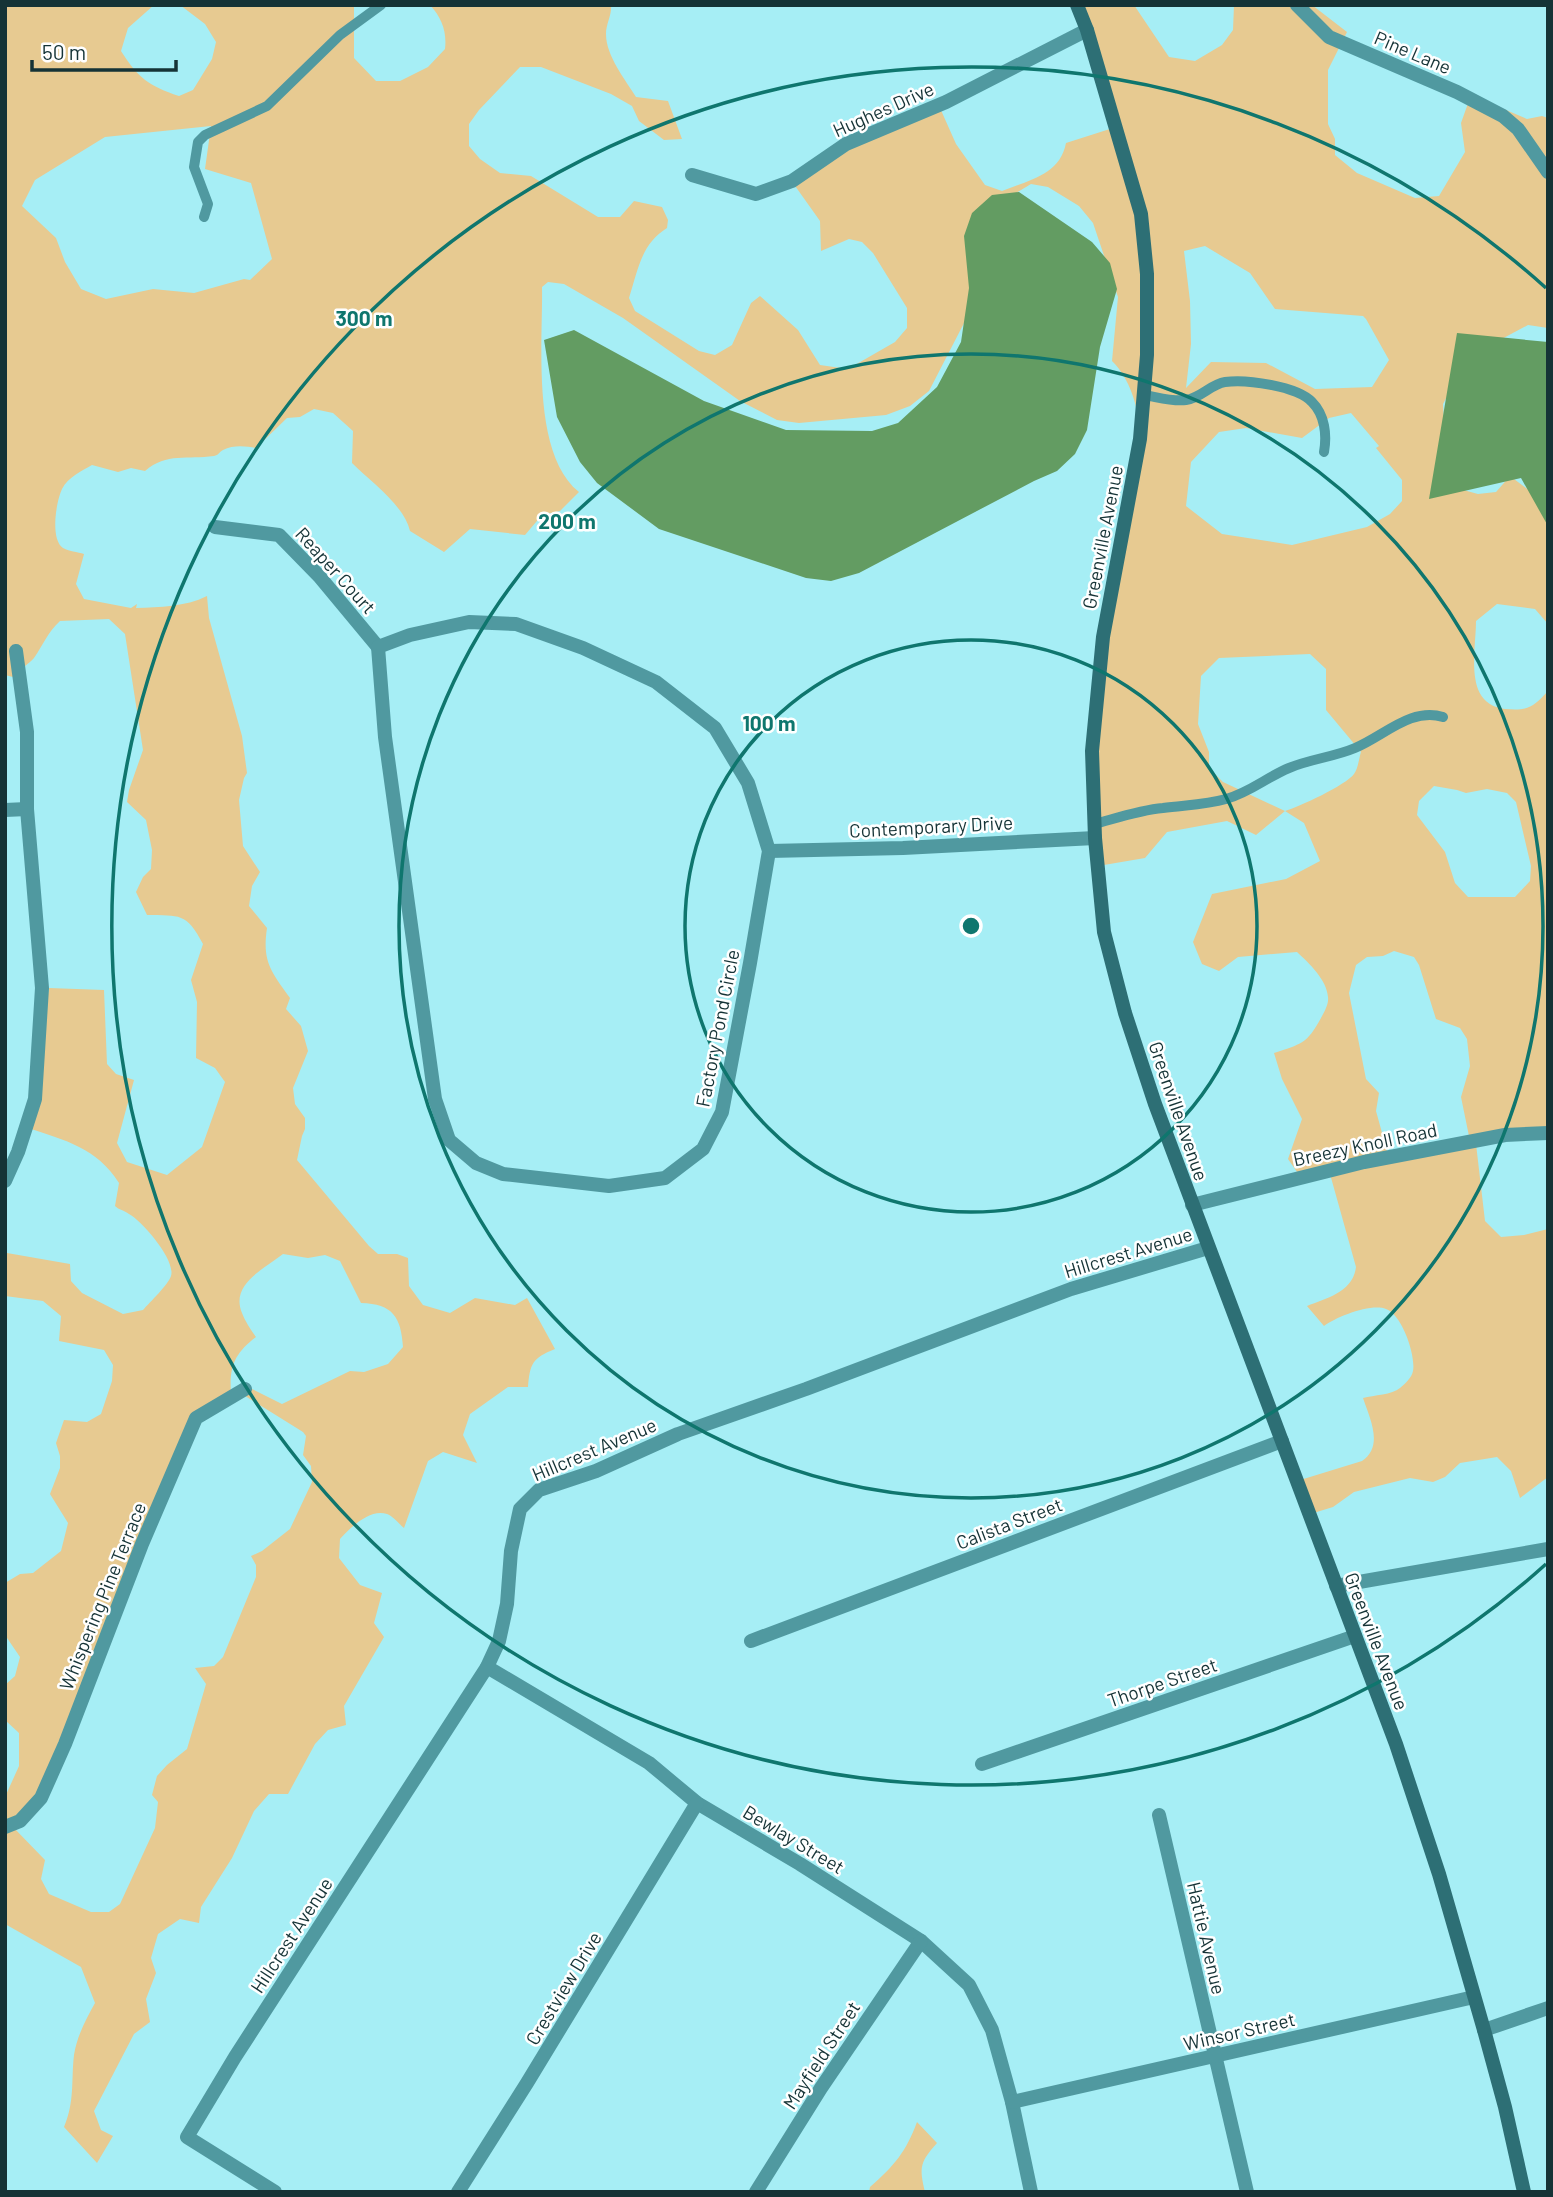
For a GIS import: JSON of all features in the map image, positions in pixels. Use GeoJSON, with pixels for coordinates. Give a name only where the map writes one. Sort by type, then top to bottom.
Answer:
{"type":"FeatureCollection","features":[{"type":"Feature","properties":{"kind":"main road","name":"Greenville Avenue"},"geometry":{"type":"LineString","coordinates":[[1077,5],[1087,30],[1141,214],[1147,274],[1147,355],[1140,439],[1103,638],[1092,751],[1095,831],[1104,932],[1155,1104],[1396,1744],[1435,1861],[1484,2030],[1524,2192]]}},
{"type":"Feature","properties":{"kind":"street","name":"Pine Lane"},"geometry":{"type":"LineString","coordinates":[[1297,5],[1329,37],[1457,92],[1503,116],[1518,129],[1548,172]]}},
{"type":"Feature","properties":{"kind":"street","name":"Hughes Drive"},"geometry":{"type":"LineString","coordinates":[[692,175],[756,194],[792,181],[846,144],[946,102],[1087,30]]}},
{"type":"Feature","properties":{"kind":"street","name":"Reaper Court"},"geometry":{"type":"LineString","coordinates":[[215,527],[279,535],[319,576],[378,647]]}},
{"type":"Feature","properties":{"kind":"street","name":"Factory Pond Circle"},"geometry":{"type":"LineString","coordinates":[[469,622],[516,624],[583,648],[656,682],[715,727],[748,783],[769,851],[722,1112],[703,1149],[665,1178],[609,1186],[503,1174],[476,1163],[449,1140],[435,1099],[388,761],[378,647],[410,635],[469,622]]}},
{"type":"Feature","properties":{"kind":"street"},"geometry":{"type":"LineString","coordinates":[[5,1181],[18,1152],[35,1099],[42,988],[27,809],[27,733],[16,652]]}},
{"type":"Feature","properties":{"kind":"street"},"geometry":{"type":"LineString","coordinates":[[5,810],[27,809]]}},
{"type":"Feature","properties":{"kind":"street","name":"Contemporary Drive"},"geometry":{"type":"LineString","coordinates":[[769,851],[903,848],[1095,831]]}},
{"type":"Feature","properties":{"kind":"street","name":"Breezy Knoll Road"},"geometry":{"type":"LineString","coordinates":[[1192,1205],[1364,1162],[1505,1135],[1548,1133]]}},
{"type":"Feature","properties":{"kind":"street","name":"Hillcrest Avenue"},"geometry":{"type":"LineString","coordinates":[[275,2192],[187,2137],[243,2045],[487,1667],[499,1641],[507,1604],[512,1551],[520,1509],[540,1490],[596,1471],[678,1434],[1071,1289],[1208,1248]]}},
{"type":"Feature","properties":{"kind":"street","name":"Whispering Pine Terrace"},"geometry":{"type":"LineString","coordinates":[[5,1827],[20,1821],[41,1798],[195,1418],[245,1389]]}},
{"type":"Feature","properties":{"kind":"street","name":"Calista Street"},"geometry":{"type":"LineString","coordinates":[[751,1640],[1282,1441]]}},
{"type":"Feature","properties":{"kind":"street"},"geometry":{"type":"LineString","coordinates":[[1336,1586],[1548,1549]]}},
{"type":"Feature","properties":{"kind":"street","name":"Thorpe Street"},"geometry":{"type":"LineString","coordinates":[[982,1765],[1355,1636]]}},
{"type":"Feature","properties":{"kind":"street","name":"Bewlay Street"},"geometry":{"type":"LineString","coordinates":[[487,1667],[649,1763],[697,1803],[921,1941],[969,1986],[992,2030],[1012,2102],[1031,2192]]}},
{"type":"Feature","properties":{"kind":"street","name":"Crestview Drive"},"geometry":{"type":"LineString","coordinates":[[458,2192],[697,1803]]}},
{"type":"Feature","properties":{"kind":"street","name":"Hattie Avenue"},"geometry":{"type":"LineString","coordinates":[[1159,1815],[1247,2192]]}},
{"type":"Feature","properties":{"kind":"street","name":"Mayfield Street"},"geometry":{"type":"LineString","coordinates":[[756,2192],[821,2088],[921,1941]]}},
{"type":"Feature","properties":{"kind":"street","name":"Winsor Street"},"geometry":{"type":"LineString","coordinates":[[1012,2102],[1474,1997]]}},
{"type":"Feature","properties":{"kind":"street"},"geometry":{"type":"LineString","coordinates":[[1484,2030],[1548,2008]]}},
{"type":"Feature","properties":{"kind":"lane"},"geometry":{"type":"LineString","coordinates":[[204,216],[208,204],[194,167],[198,142],[205,135],[267,106],[340,34],[381,5]]}},
{"type":"Feature","properties":{"kind":"lane"},"geometry":{"type":"LineString","coordinates":[[1144,395],[1185,401],[1222,382],[1249,381],[1272,385],[1306,397],[1315,404],[1325,426],[1327,440],[1324,452]]}},
{"type":"Feature","properties":{"kind":"lane"},"geometry":{"type":"LineString","coordinates":[[1095,831],[1160,808],[1228,799],[1285,769],[1369,742],[1409,719],[1430,713],[1443,717]]}},
{"type":"Feature","properties":{"kind":"shaded area"},"geometry":{"type":"Polygon","coordinates":[[[5,5],[154,5],[128,28],[121,51],[145,80],[179,96],[193,90],[212,59],[216,42],[205,24],[180,5],[354,5],[354,58],[376,81],[400,81],[428,67],[445,49],[443,26],[430,5],[611,5],[606,34],[609,51],[617,67],[636,97],[668,101],[682,139],[664,140],[639,121],[632,106],[611,94],[541,67],[520,67],[469,124],[469,146],[480,159],[500,173],[531,176],[598,217],[620,217],[634,201],[662,207],[668,220],[667,228],[658,234],[646,250],[629,298],[635,311],[699,351],[715,355],[732,345],[751,303],[760,296],[798,330],[820,365],[848,369],[895,342],[907,328],[907,308],[873,253],[862,242],[849,239],[821,251],[820,221],[793,183],[844,146],[940,108],[956,144],[985,185],[1002,191],[1042,175],[1063,154],[1066,143],[1113,128],[1074,5],[1134,5],[1169,57],[1195,61],[1222,45],[1233,30],[1234,5],[1312,5],[1347,32],[1328,70],[1328,124],[1335,139],[1335,155],[1357,173],[1415,198],[1439,196],[1465,152],[1461,123],[1471,95],[1527,119],[1542,116],[1548,118],[1548,328],[1528,325],[1468,357],[1443,404],[1446,458],[1456,488],[1478,494],[1496,492],[1510,476],[1543,501],[1548,508],[1548,624],[1535,609],[1497,604],[1476,621],[1474,661],[1477,687],[1483,698],[1492,705],[1505,709],[1525,708],[1534,704],[1548,691],[1548,1135],[1476,1144],[1485,1221],[1501,1237],[1548,1229],[1548,1477],[1520,1498],[1511,1471],[1497,1457],[1460,1463],[1445,1477],[1433,1482],[1410,1478],[1354,1492],[1333,1507],[1307,1515],[1297,1481],[1362,1461],[1369,1455],[1374,1440],[1372,1423],[1363,1398],[1392,1392],[1402,1386],[1412,1373],[1412,1356],[1407,1336],[1392,1312],[1386,1309],[1363,1309],[1324,1326],[1307,1306],[1338,1293],[1350,1283],[1356,1267],[1330,1174],[1302,1179],[1288,1159],[1302,1119],[1282,1079],[1274,1053],[1297,1045],[1312,1033],[1328,1002],[1324,984],[1317,972],[1297,952],[1238,957],[1219,971],[1202,964],[1193,942],[1212,894],[1286,879],[1320,861],[1304,823],[1285,811],[1256,835],[1227,821],[1167,832],[1145,858],[1098,866],[1090,754],[1141,429],[1128,384],[1112,361],[1118,297],[1093,223],[1079,206],[1048,187],[1031,184],[980,215],[979,294],[929,391],[910,406],[886,415],[799,423],[777,420],[740,401],[623,318],[564,284],[548,282],[542,287],[541,338],[546,425],[553,452],[564,474],[579,492],[560,511],[542,515],[525,535],[470,529],[444,552],[410,531],[407,521],[394,503],[352,463],[353,431],[333,413],[314,409],[300,417],[287,418],[256,448],[235,447],[214,456],[169,459],[145,471],[131,468],[118,472],[92,465],[68,481],[62,489],[55,520],[57,537],[63,548],[84,554],[76,584],[84,599],[131,608],[137,604],[136,608],[181,604],[207,596],[209,618],[242,736],[247,773],[239,800],[243,846],[260,872],[252,886],[249,906],[267,928],[267,958],[290,998],[286,1009],[301,1026],[308,1051],[293,1088],[295,1104],[305,1118],[297,1160],[378,1254],[397,1254],[408,1258],[409,1286],[423,1305],[450,1313],[475,1298],[515,1305],[527,1298],[555,1349],[534,1363],[528,1387],[508,1387],[470,1414],[463,1435],[477,1463],[443,1452],[428,1461],[404,1528],[389,1515],[374,1514],[361,1520],[340,1539],[339,1558],[360,1585],[382,1593],[374,1623],[384,1637],[344,1706],[346,1725],[328,1730],[315,1744],[288,1794],[269,1794],[254,1811],[232,1858],[201,1907],[199,1923],[180,1919],[158,1934],[151,1958],[156,1973],[146,1999],[150,2022],[134,2034],[94,2111],[101,2130],[113,2136],[97,2163],[64,2127],[71,2100],[75,2048],[95,2003],[81,1967],[5,1924],[5,1797],[19,1766],[19,1733],[5,1720],[5,1685],[15,1676],[20,1657],[5,1635],[5,1583],[20,1574],[33,1573],[61,1551],[68,1523],[50,1494],[60,1468],[56,1443],[64,1420],[87,1422],[101,1414],[112,1381],[113,1365],[104,1350],[59,1341],[61,1316],[43,1301],[5,1296],[5,1250],[7,1253],[70,1264],[71,1281],[82,1293],[123,1314],[143,1310],[166,1284],[171,1276],[171,1269],[163,1251],[149,1232],[135,1218],[115,1206],[119,1183],[100,1161],[79,1147],[28,1128],[49,988],[104,990],[107,1064],[116,1074],[134,1080],[117,1143],[127,1162],[167,1175],[202,1147],[225,1082],[215,1068],[196,1058],[197,1002],[191,980],[203,944],[187,921],[175,916],[147,915],[136,892],[143,877],[151,869],[152,850],[146,820],[127,802],[143,750],[125,634],[109,619],[60,621],[32,660],[13,677],[5,675],[5,5]],[[211,126],[105,137],[35,180],[22,206],[56,238],[65,262],[81,289],[106,299],[153,289],[194,293],[244,279],[250,280],[272,259],[251,183],[205,169],[211,126]],[[1205,246],[1184,251],[1190,301],[1191,344],[1186,388],[1211,362],[1266,363],[1315,389],[1372,387],[1389,360],[1363,316],[1275,309],[1250,273],[1205,246]],[[1351,413],[1329,418],[1302,438],[1246,428],[1219,432],[1191,462],[1186,506],[1222,534],[1292,545],[1367,527],[1390,514],[1402,501],[1402,480],[1376,448],[1379,446],[1351,413]],[[1310,654],[1219,658],[1201,676],[1198,724],[1209,752],[1209,768],[1223,782],[1285,811],[1332,789],[1354,774],[1361,752],[1326,710],[1326,669],[1310,654]],[[1434,786],[1419,801],[1417,815],[1445,852],[1455,883],[1468,897],[1515,897],[1530,881],[1531,866],[1516,802],[1507,793],[1487,789],[1466,793],[1434,786]],[[1394,951],[1383,956],[1367,957],[1356,965],[1349,993],[1366,1079],[1379,1093],[1376,1111],[1389,1158],[1470,1141],[1461,1097],[1470,1066],[1467,1039],[1460,1028],[1436,1019],[1414,957],[1394,951]],[[283,1254],[251,1278],[241,1294],[242,1313],[256,1337],[235,1361],[231,1375],[231,1393],[194,1421],[47,1783],[13,1827],[45,1860],[41,1879],[49,1894],[91,1912],[109,1912],[120,1904],[155,1828],[158,1802],[152,1795],[157,1776],[187,1749],[206,1684],[195,1668],[214,1666],[223,1657],[256,1577],[256,1565],[251,1556],[262,1551],[290,1529],[312,1482],[311,1466],[303,1455],[306,1436],[303,1432],[242,1394],[252,1389],[282,1404],[350,1371],[364,1372],[388,1364],[403,1347],[400,1328],[393,1314],[381,1306],[361,1303],[340,1261],[325,1255],[308,1258],[283,1254]]]}},
{"type":"Feature","properties":{"kind":"shaded area"},"geometry":{"type":"Polygon","coordinates":[[[1019,192],[1092,242],[1110,263],[1117,289],[1100,347],[1087,430],[1075,454],[1057,471],[859,573],[831,581],[806,578],[659,529],[597,483],[580,462],[557,417],[544,340],[574,330],[704,401],[786,430],[872,431],[898,423],[937,387],[961,342],[969,288],[964,236],[972,213],[992,195],[1019,192]]]}},
{"type":"Feature","properties":{"kind":"shaded area"},"geometry":{"type":"Polygon","coordinates":[[[1457,333],[1548,342],[1548,526],[1521,478],[1429,499],[1457,333]]]}},
{"type":"Feature","properties":{"kind":"shaded area"},"geometry":{"type":"Polygon","coordinates":[[[917,2122],[937,2143],[922,2165],[925,2192],[869,2192],[870,2187],[898,2158],[917,2122]]]}}]}
